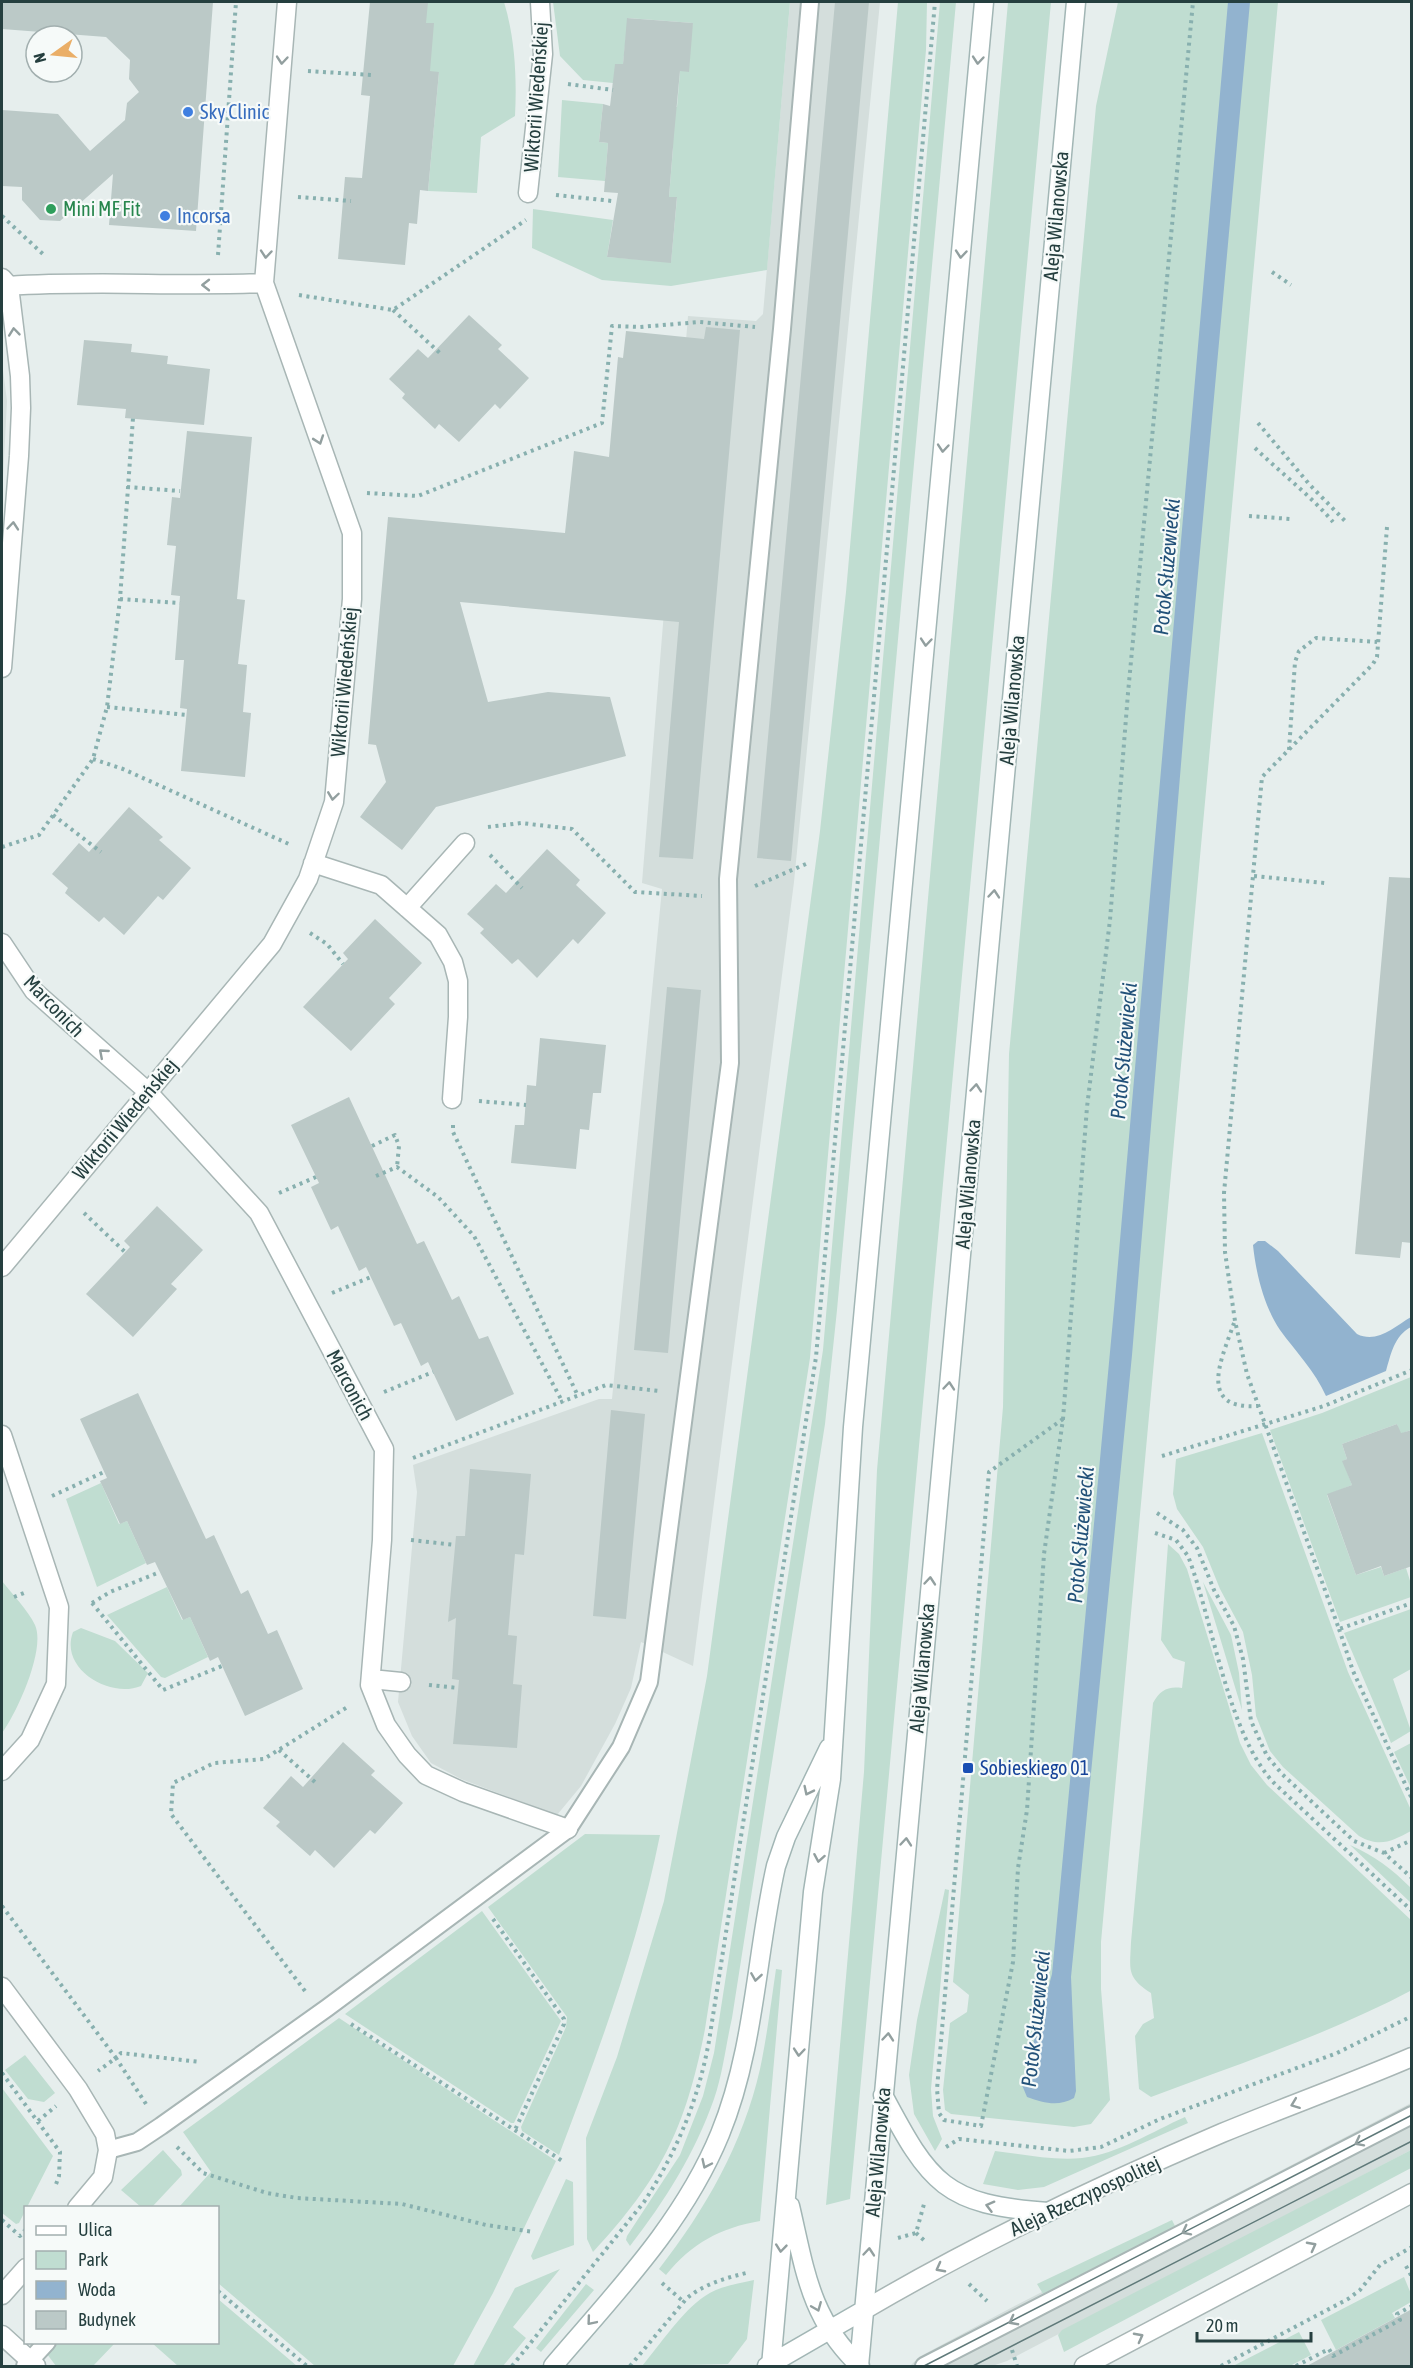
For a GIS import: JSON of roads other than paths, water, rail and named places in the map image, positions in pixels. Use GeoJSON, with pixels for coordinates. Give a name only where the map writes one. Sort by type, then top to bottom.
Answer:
{"type":"FeatureCollection","features":[{"type":"Feature","properties":{"kind":"main road","name":"Wiktorii Wiedeńskiej"},"geometry":{"type":"LineString","coordinates":[[2,1267],[147,1091],[272,945],[308,879],[333,802],[352,599],[352,533],[266,288],[287,2]]}},
{"type":"Feature","properties":{"kind":"main road","name":"Wiktorii Wiedeńskiej"},"geometry":{"type":"LineString","coordinates":[[528,193],[543,54],[540,2]]}},
{"type":"Feature","properties":{"kind":"main road"},"geometry":{"type":"LineString","coordinates":[[770,2366],[813,1892],[827,1815],[834,1738],[853,1427],[984,2]]}},
{"type":"Feature","properties":{"kind":"main road","name":"Aleja Wilanowska"},"geometry":{"type":"LineString","coordinates":[[859,2366],[1076,2]]}},
{"type":"Feature","properties":{"kind":"main road"},"geometry":{"type":"LineString","coordinates":[[2,669],[21,408],[20,376],[5,282],[216,285],[266,288]]}},
{"type":"Feature","properties":{"kind":"main road"},"geometry":{"type":"LineString","coordinates":[[407,908],[465,843]]}},
{"type":"Feature","properties":{"kind":"main road"},"geometry":{"type":"LineString","coordinates":[[313,862],[381,885],[438,935],[453,962],[458,981],[461,1100]]}},
{"type":"Feature","properties":{"kind":"main road","name":"Marconich"},"geometry":{"type":"LineString","coordinates":[[2,943],[34,991],[147,1091],[259,1214],[384,1449],[382,1539],[371,1685],[386,1725],[407,1755],[426,1775],[463,1792],[568,1829]]}},
{"type":"Feature","properties":{"kind":"main road"},"geometry":{"type":"LineString","coordinates":[[2,1435],[59,1607],[56,1684],[30,1740],[2,1771]]}},
{"type":"Feature","properties":{"kind":"main road"},"geometry":{"type":"LineString","coordinates":[[371,1685],[401,1682]]}},
{"type":"Feature","properties":{"kind":"main road"},"geometry":{"type":"LineString","coordinates":[[553,2367],[651,2251],[684,2206],[721,2132],[744,2052],[776,1866],[786,1837],[834,1738]]}},
{"type":"Feature","properties":{"kind":"main road"},"geometry":{"type":"LineString","coordinates":[[2,1987],[78,2089],[105,2134],[108,2150],[103,2177],[79,2206]]}},
{"type":"Feature","properties":{"kind":"main road","name":"Aleja Rzeczypospolitej"},"geometry":{"type":"LineString","coordinates":[[770,2366],[864,2310],[1048,2212],[1211,2138],[1412,2057]]}},
{"type":"Feature","properties":{"kind":"main road"},"geometry":{"type":"LineString","coordinates":[[883,2095],[910,2146],[933,2175],[945,2185],[968,2199],[986,2205],[1048,2212]]}},
{"type":"Feature","properties":{"kind":"main road"},"geometry":{"type":"LineString","coordinates":[[786,2190],[811,2292],[829,2331],[859,2366]]}},
{"type":"Feature","properties":{"kind":"main road"},"geometry":{"type":"LineString","coordinates":[[1084,2367],[1412,2193]]}},
{"type":"Feature","properties":{"kind":"main road"},"geometry":{"type":"LineString","coordinates":[[2,2295],[24,2270]]}},
{"type":"Feature","properties":{"kind":"main road"},"geometry":{"type":"LineString","coordinates":[[2,2335],[30,2365]]}},
{"type":"Feature","properties":{"kind":"lane"},"geometry":{"type":"LineString","coordinates":[[108,2150],[137,2142],[161,2126],[318,2015],[568,1829],[621,1747],[649,1682],[730,1063],[727,898],[782,329],[810,2]]}},
{"type":"Feature","properties":{"kind":"lane"},"geometry":{"type":"LineString","coordinates":[[924,2367],[1412,2115]]}},
{"type":"Feature","properties":{"kind":"lane"},"geometry":{"type":"LineString","coordinates":[[30,2365],[46,2344]]}},
{"type":"Feature","properties":{"kind":"water"},"geometry":{"type":"Polygon","coordinates":[[[1228,2],[1250,2],[1185,716],[1132,1355],[1071,1977],[1076,2091],[1074,2098],[1068,2101],[1051,2103],[1027,2097],[1022,2085],[1052,1974],[1114,1309],[1228,2]]]}},
{"type":"Feature","properties":{"kind":"water"},"geometry":{"type":"Polygon","coordinates":[[[1258,1241],[1265,1241],[1278,1251],[1357,1334],[1364,1337],[1378,1336],[1411,1317],[1411,1327],[1397,1340],[1386,1371],[1326,1396],[1311,1370],[1280,1330],[1269,1311],[1254,1256],[1253,1245],[1258,1241]]]}},
{"type":"Feature","properties":{"kind":"tram line"},"geometry":{"type":"LineString","coordinates":[[924,2366],[1412,2115]]}},
{"type":"Feature","properties":{"kind":"tram line"},"geometry":{"type":"LineString","coordinates":[[973,2366],[1412,2141]]}},
{"type":"Feature","properties":{"kind":"place","name":"Sky Clinic"},"geometry":{"type":"Point","coordinates":[188,112]}},
{"type":"Feature","properties":{"kind":"place","name":"Mini MF Fit"},"geometry":{"type":"Point","coordinates":[51,209]}},
{"type":"Feature","properties":{"kind":"place","name":"Incorsa"},"geometry":{"type":"Point","coordinates":[165,216]}},
{"type":"Feature","properties":{"kind":"place","name":"Sobieskiego 01"},"geometry":{"type":"Point","coordinates":[968,1768]}},
{"type":"Feature","properties":{"kind":"water label","name":"Potok Służewiecki"},"geometry":{"type":"Point","coordinates":[1167,567]}},
{"type":"Feature","properties":{"kind":"water label","name":"Potok Służewiecki"},"geometry":{"type":"Point","coordinates":[1124,1051]}},
{"type":"Feature","properties":{"kind":"water label","name":"Potok Służewiecki"},"geometry":{"type":"Point","coordinates":[1081,1535]}},
{"type":"Feature","properties":{"kind":"water label","name":"Potok Służewiecki"},"geometry":{"type":"Point","coordinates":[1036,2019]}}]}
